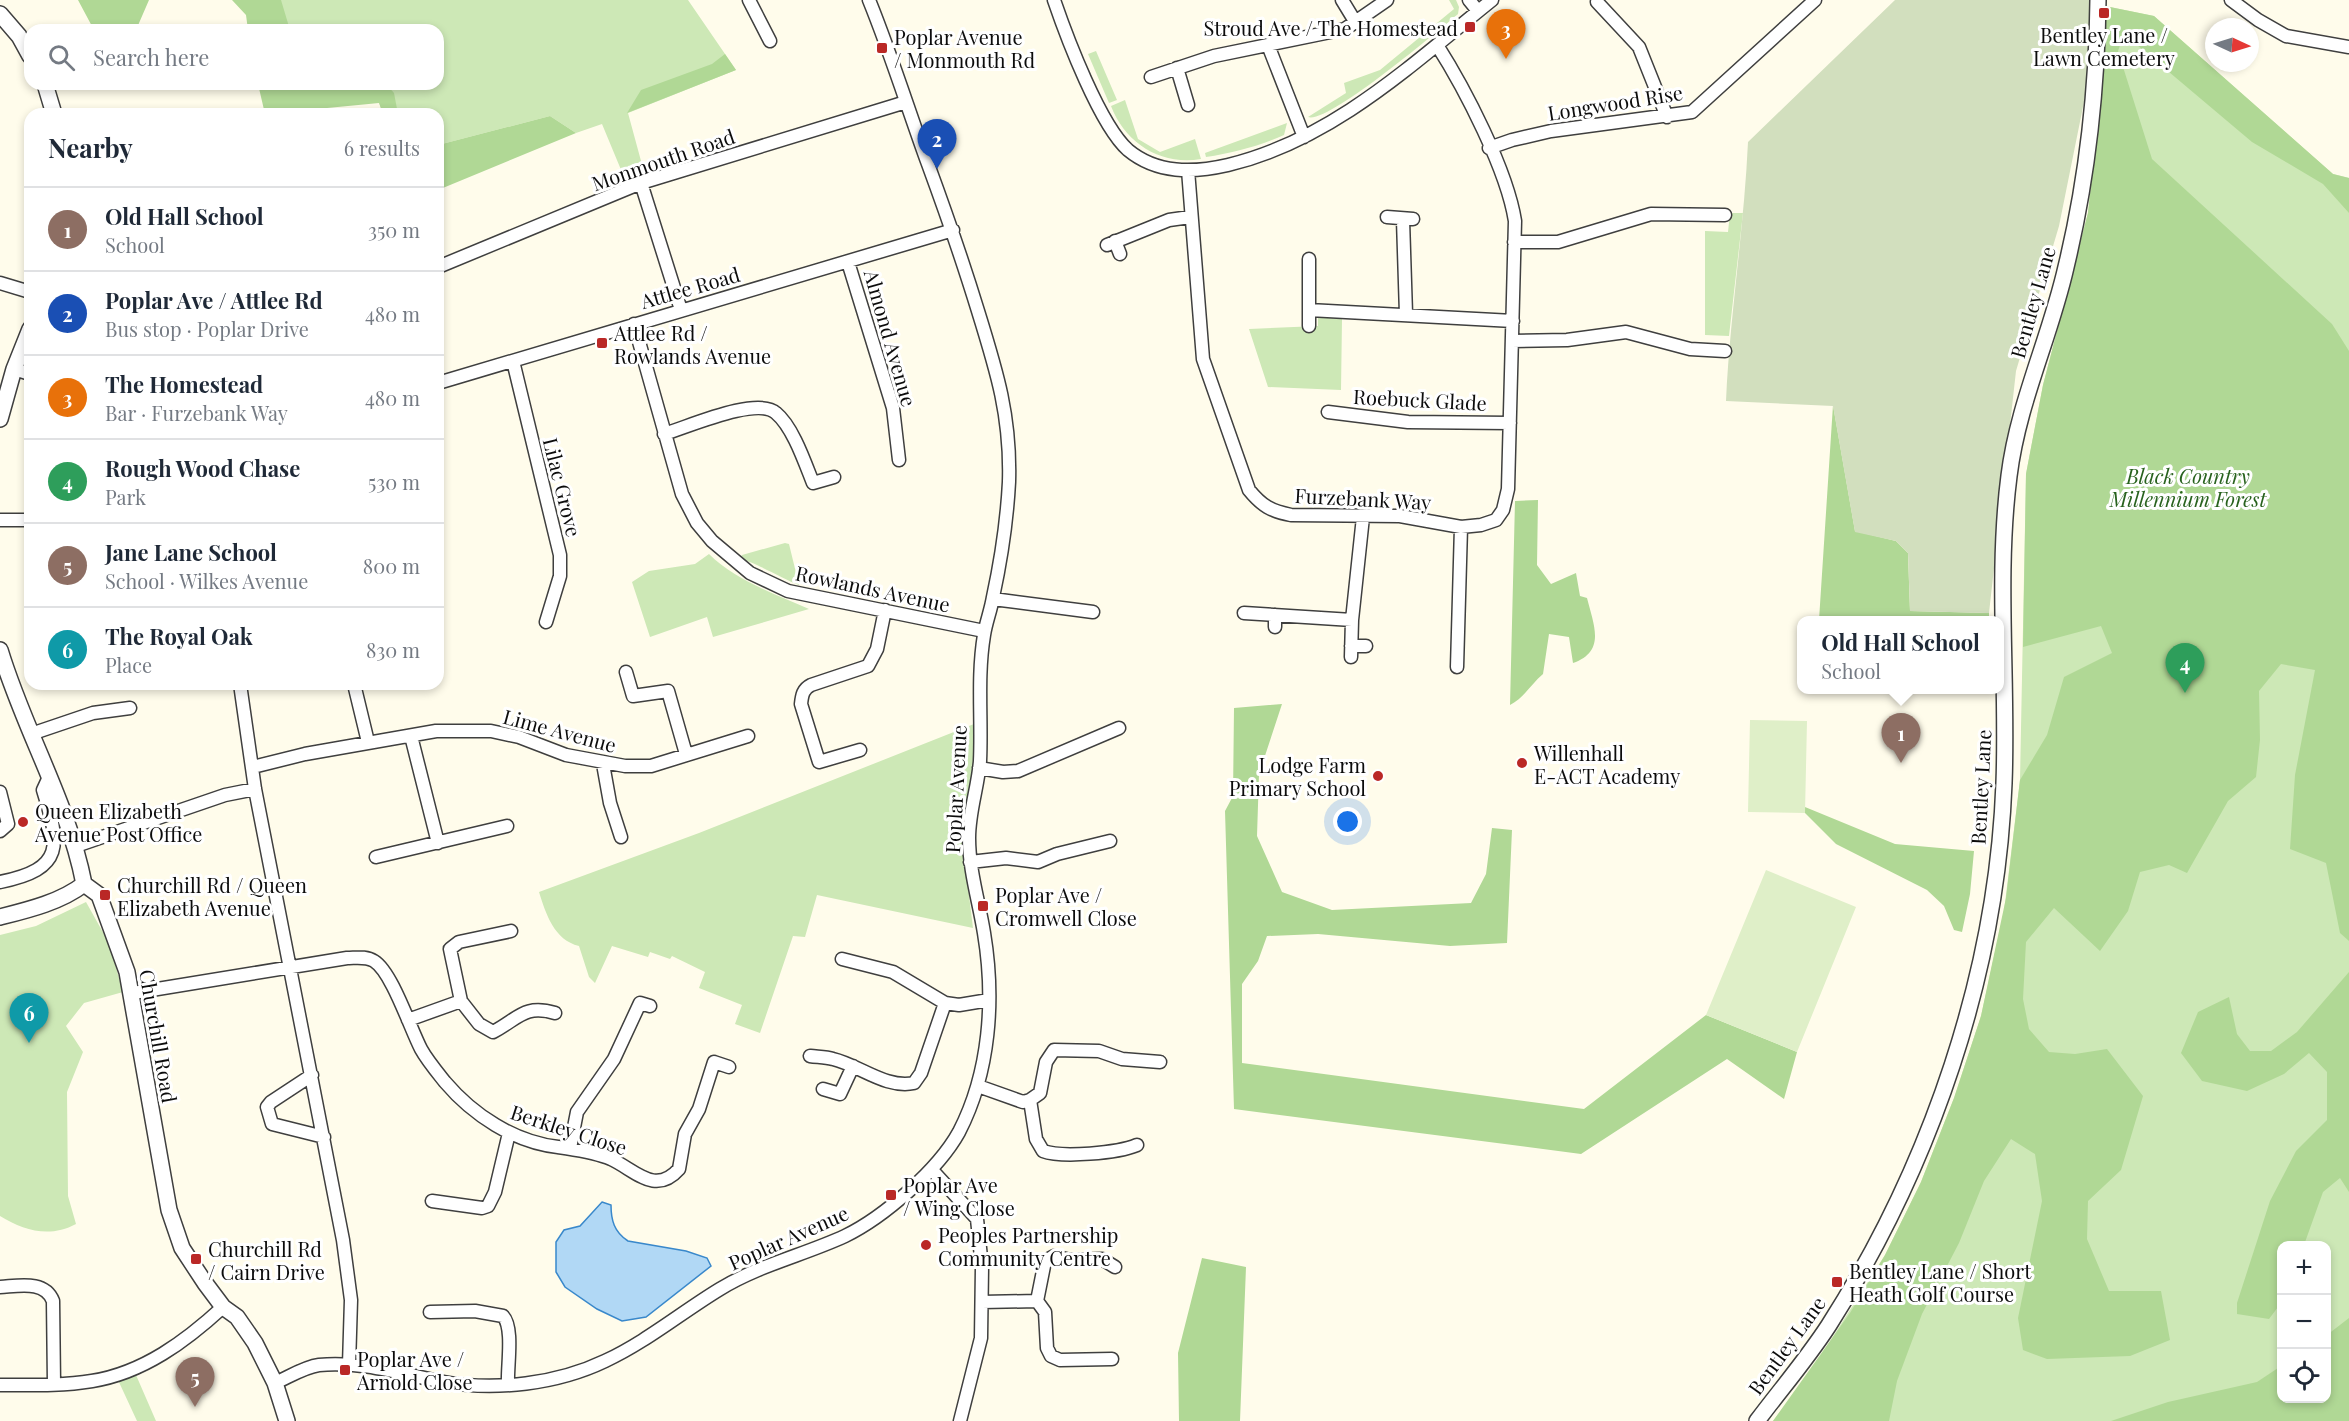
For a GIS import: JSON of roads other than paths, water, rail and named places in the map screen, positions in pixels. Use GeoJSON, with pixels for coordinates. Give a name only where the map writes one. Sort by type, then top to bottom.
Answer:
{"type":"FeatureCollection","features":[{"type":"Feature","properties":{"kind":"street"},"geometry":{"type":"LineString","coordinates":[[749,0],[770,41]]}},
{"type":"Feature","properties":{"kind":"street","name":"Poplar Avenue"},"geometry":{"type":"LineString","coordinates":[[275,1383],[314,1365],[349,1365],[374,1366],[452,1383],[483,1386],[556,1378],[606,1361],[724,1286],[781,1260],[850,1234],[904,1195],[932,1170],[958,1134],[978,1086],[986,1047],[989,968],[970,861],[971,812],[979,768],[978,681],[984,632],[993,599],[1009,484],[1009,435],[998,373],[953,230],[887,43],[869,0]]}},
{"type":"Feature","properties":{"kind":"street"},"geometry":{"type":"LineString","coordinates":[[1054,0],[1100,110],[1116,138],[1148,162],[1167,169],[1188,171],[1239,162],[1304,137],[1376,93],[1492,0]]}},
{"type":"Feature","properties":{"kind":"street"},"geometry":{"type":"LineString","coordinates":[[1342,0],[1356,23]]}},
{"type":"Feature","properties":{"kind":"street"},"geometry":{"type":"LineString","coordinates":[[1151,77],[1214,56],[1322,36],[1356,23],[1387,0]]}},
{"type":"Feature","properties":{"kind":"street"},"geometry":{"type":"LineString","coordinates":[[1469,0],[1478,11]]}},
{"type":"Feature","properties":{"kind":"street","name":"Longwood Rise"},"geometry":{"type":"LineString","coordinates":[[1490,148],[1512,140],[1551,131],[1692,112],[1815,0]]}},
{"type":"Feature","properties":{"kind":"street","name":"Bentley Lane"},"geometry":{"type":"LineString","coordinates":[[1757,1421],[1827,1328],[1893,1211],[1930,1131],[1973,991],[1993,887],[2004,785],[2005,531],[2008,479],[2016,428],[2066,271],[2073,238],[2097,68],[2098,0]]}},
{"type":"Feature","properties":{"kind":"street"},"geometry":{"type":"LineString","coordinates":[[2231,0],[2258,20],[2286,36],[2349,47]]}},
{"type":"Feature","properties":{"kind":"street"},"geometry":{"type":"LineString","coordinates":[[1596,2],[1639,46],[1667,117]]}},
{"type":"Feature","properties":{"kind":"street"},"geometry":{"type":"LineString","coordinates":[[0,14],[24,45]]}},
{"type":"Feature","properties":{"kind":"street"},"geometry":{"type":"LineString","coordinates":[[1268,45],[1304,137]]}},
{"type":"Feature","properties":{"kind":"street","name":"Furzebank Way"},"geometry":{"type":"LineString","coordinates":[[1188,171],[1203,358],[1249,490],[1260,505],[1274,512],[1363,517],[1400,516],[1461,527],[1496,520],[1503,510],[1508,489],[1515,221],[1510,196],[1490,148],[1467,97],[1437,45]]}},
{"type":"Feature","properties":{"kind":"street"},"geometry":{"type":"LineString","coordinates":[[1177,68],[1188,105]]}},
{"type":"Feature","properties":{"kind":"street"},"geometry":{"type":"LineString","coordinates":[[47,90],[52,108]]}},
{"type":"Feature","properties":{"kind":"street","name":"Monmouth Road"},"geometry":{"type":"LineString","coordinates":[[444,265],[641,183],[906,102]]}},
{"type":"Feature","properties":{"kind":"street"},"geometry":{"type":"LineString","coordinates":[[641,183],[681,309]]}},
{"type":"Feature","properties":{"kind":"street"},"geometry":{"type":"LineString","coordinates":[[1514,242],[1558,242],[1650,214],[1725,215]]}},
{"type":"Feature","properties":{"kind":"street"},"geometry":{"type":"LineString","coordinates":[[1120,254],[1111,243],[1169,220],[1190,217]]}},
{"type":"Feature","properties":{"kind":"street"},"geometry":{"type":"LineString","coordinates":[[1387,217],[1408,219],[1406,314]]}},
{"type":"Feature","properties":{"kind":"street","name":"Attlee Road"},"geometry":{"type":"LineString","coordinates":[[444,381],[953,230]]}},
{"type":"Feature","properties":{"kind":"street"},"geometry":{"type":"LineString","coordinates":[[1308,259],[1310,326]]}},
{"type":"Feature","properties":{"kind":"street","name":"Almond Avenue"},"geometry":{"type":"LineString","coordinates":[[848,262],[893,408],[899,460]]}},
{"type":"Feature","properties":{"kind":"street"},"geometry":{"type":"LineString","coordinates":[[0,283],[24,290]]}},
{"type":"Feature","properties":{"kind":"street"},"geometry":{"type":"LineString","coordinates":[[1309,310],[1513,321]]}},
{"type":"Feature","properties":{"kind":"street","name":"Rowlands Avenue"},"geometry":{"type":"LineString","coordinates":[[634,324],[682,494],[697,523],[712,541],[750,573],[788,591],[984,632]]}},
{"type":"Feature","properties":{"kind":"street"},"geometry":{"type":"LineString","coordinates":[[1512,340],[1567,340],[1626,332],[1690,350],[1725,351]]}},
{"type":"Feature","properties":{"kind":"street"},"geometry":{"type":"LineString","coordinates":[[0,419],[14,369],[24,344]]}},
{"type":"Feature","properties":{"kind":"street","name":"Lilac Grove"},"geometry":{"type":"LineString","coordinates":[[513,361],[560,555],[561,576],[546,622]]}},
{"type":"Feature","properties":{"kind":"street"},"geometry":{"type":"LineString","coordinates":[[14,369],[24,372]]}},
{"type":"Feature","properties":{"kind":"street"},"geometry":{"type":"LineString","coordinates":[[664,434],[748,408],[775,411],[802,454],[813,483],[834,477]]}},
{"type":"Feature","properties":{"kind":"street","name":"Roebuck Glade"},"geometry":{"type":"LineString","coordinates":[[1328,412],[1408,422],[1510,423]]}},
{"type":"Feature","properties":{"kind":"street"},"geometry":{"type":"LineString","coordinates":[[1363,517],[1351,651],[1366,646]]}},
{"type":"Feature","properties":{"kind":"street"},"geometry":{"type":"LineString","coordinates":[[0,520],[24,520]]}},
{"type":"Feature","properties":{"kind":"street"},"geometry":{"type":"LineString","coordinates":[[1457,667],[1461,527]]}},
{"type":"Feature","properties":{"kind":"street"},"geometry":{"type":"LineString","coordinates":[[993,599],[1093,612]]}},
{"type":"Feature","properties":{"kind":"street"},"geometry":{"type":"LineString","coordinates":[[860,750],[819,762],[801,704],[802,695],[806,687],[868,666],[877,649],[885,610]]}},
{"type":"Feature","properties":{"kind":"street"},"geometry":{"type":"LineString","coordinates":[[1244,613],[1275,621],[1352,620]]}},
{"type":"Feature","properties":{"kind":"street","name":"Churchill Road"},"geometry":{"type":"LineString","coordinates":[[0,650],[13,692],[76,846],[84,884],[99,895],[124,960],[133,993],[169,1210],[183,1248],[223,1307],[237,1317],[255,1343],[275,1383],[286,1421]]}},
{"type":"Feature","properties":{"kind":"street"},"geometry":{"type":"LineString","coordinates":[[626,672],[633,696],[668,691],[686,754]]}},
{"type":"Feature","properties":{"kind":"street"},"geometry":{"type":"LineString","coordinates":[[241,690],[255,789],[324,1137],[351,1300],[349,1365]]}},
{"type":"Feature","properties":{"kind":"street"},"geometry":{"type":"LineString","coordinates":[[355,690],[368,742]]}},
{"type":"Feature","properties":{"kind":"street"},"geometry":{"type":"LineString","coordinates":[[31,734],[93,713],[130,708]]}},
{"type":"Feature","properties":{"kind":"street"},"geometry":{"type":"LineString","coordinates":[[979,768],[1003,772],[1018,771],[1119,728]]}},
{"type":"Feature","properties":{"kind":"street","name":"Lime Avenue"},"geometry":{"type":"LineString","coordinates":[[253,767],[368,742],[436,731],[491,732],[519,737],[566,755],[603,764],[651,766],[748,736]]}},
{"type":"Feature","properties":{"kind":"street"},"geometry":{"type":"LineString","coordinates":[[411,736],[438,843]]}},
{"type":"Feature","properties":{"kind":"street"},"geometry":{"type":"LineString","coordinates":[[603,764],[610,803],[621,837]]}},
{"type":"Feature","properties":{"kind":"street"},"geometry":{"type":"LineString","coordinates":[[0,882],[25,877],[40,869],[52,853],[55,846],[54,824],[43,790],[49,777]]}},
{"type":"Feature","properties":{"kind":"street"},"geometry":{"type":"LineString","coordinates":[[76,846],[225,795],[255,789]]}},
{"type":"Feature","properties":{"kind":"street"},"geometry":{"type":"LineString","coordinates":[[0,792],[8,824],[0,831]]}},
{"type":"Feature","properties":{"kind":"street"},"geometry":{"type":"LineString","coordinates":[[376,857],[507,826]]}},
{"type":"Feature","properties":{"kind":"street"},"geometry":{"type":"LineString","coordinates":[[970,861],[1006,858],[1038,862],[1057,854],[1110,841]]}},
{"type":"Feature","properties":{"kind":"street"},"geometry":{"type":"LineString","coordinates":[[0,916],[26,911],[74,892],[84,884]]}},
{"type":"Feature","properties":{"kind":"street"},"geometry":{"type":"LineString","coordinates":[[511,931],[459,942],[450,949],[461,1001],[478,1024],[493,1032],[538,1008],[555,1013]]}},
{"type":"Feature","properties":{"kind":"street","name":"Berkley Close"},"geometry":{"type":"LineString","coordinates":[[290,967],[347,958],[371,959],[381,967],[422,1049],[445,1082],[471,1108],[509,1133],[545,1145],[570,1148],[611,1159],[648,1180],[664,1180],[672,1177],[679,1169],[685,1134],[699,1109],[714,1062],[729,1067]]}},
{"type":"Feature","properties":{"kind":"street"},"geometry":{"type":"LineString","coordinates":[[842,959],[893,972],[945,1003],[959,1005],[989,1000]]}},
{"type":"Feature","properties":{"kind":"street"},"geometry":{"type":"LineString","coordinates":[[133,993],[290,967]]}},
{"type":"Feature","properties":{"kind":"street"},"geometry":{"type":"LineString","coordinates":[[408,1020],[461,1001]]}},
{"type":"Feature","properties":{"kind":"street"},"geometry":{"type":"LineString","coordinates":[[570,1148],[578,1112],[614,1059],[640,1002],[650,1006]]}},
{"type":"Feature","properties":{"kind":"street"},"geometry":{"type":"LineString","coordinates":[[810,1056],[833,1059],[876,1077],[900,1083],[914,1083],[921,1073],[945,1003]]}},
{"type":"Feature","properties":{"kind":"street"},"geometry":{"type":"LineString","coordinates":[[978,1086],[1023,1102],[1030,1100],[1040,1093],[1046,1062],[1054,1050],[1100,1051],[1122,1059],[1160,1062]]}},
{"type":"Feature","properties":{"kind":"street"},"geometry":{"type":"LineString","coordinates":[[824,1089],[840,1094],[852,1066]]}},
{"type":"Feature","properties":{"kind":"street"},"geometry":{"type":"LineString","coordinates":[[312,1075],[267,1107],[270,1121],[324,1137]]}},
{"type":"Feature","properties":{"kind":"street"},"geometry":{"type":"LineString","coordinates":[[1030,1100],[1036,1139],[1043,1151],[1075,1155],[1127,1149],[1137,1145]]}},
{"type":"Feature","properties":{"kind":"street"},"geometry":{"type":"LineString","coordinates":[[432,1201],[482,1208],[488,1206],[493,1201],[509,1133]]}},
{"type":"Feature","properties":{"kind":"street"},"geometry":{"type":"LineString","coordinates":[[932,1170],[977,1219],[982,1302],[981,1338],[960,1421]]}},
{"type":"Feature","properties":{"kind":"street"},"geometry":{"type":"LineString","coordinates":[[1037,1301],[1041,1291],[1045,1261],[1054,1256],[1070,1260],[1102,1259],[1115,1267]]}},
{"type":"Feature","properties":{"kind":"street"},"geometry":{"type":"LineString","coordinates":[[0,1287],[39,1286],[50,1292],[53,1301],[54,1384]]}},
{"type":"Feature","properties":{"kind":"street"},"geometry":{"type":"LineString","coordinates":[[982,1302],[1037,1301]]}},
{"type":"Feature","properties":{"kind":"street"},"geometry":{"type":"LineString","coordinates":[[1037,1301],[1045,1312],[1047,1348],[1051,1356],[1060,1360],[1112,1359]]}},
{"type":"Feature","properties":{"kind":"street"},"geometry":{"type":"LineString","coordinates":[[0,1385],[94,1381],[120,1373],[163,1354],[192,1336],[223,1307]]}},
{"type":"Feature","properties":{"kind":"street"},"geometry":{"type":"LineString","coordinates":[[430,1312],[475,1311],[503,1316],[510,1331],[507,1358],[508,1384]]}},
{"type":"Feature","properties":{"kind":"water"},"geometry":{"type":"Polygon","coordinates":[[[602,1202],[611,1205],[614,1225],[619,1234],[628,1241],[686,1251],[707,1258],[711,1266],[646,1317],[622,1321],[597,1309],[565,1287],[556,1272],[556,1242],[564,1230],[580,1226],[602,1202]]]}},
{"type":"Feature","properties":{"kind":"place","name":"Bentley Lane / Lawn Cemetery"},"geometry":{"type":"Point","coordinates":[2104,13]}},
{"type":"Feature","properties":{"kind":"place","name":"Stroud Ave / The Homestead"},"geometry":{"type":"Point","coordinates":[1470,27]}},
{"type":"Feature","properties":{"kind":"place","name":"Poplar Avenue / Monmouth Rd"},"geometry":{"type":"Point","coordinates":[882,48]}},
{"type":"Feature","properties":{"kind":"place","name":"The Homestead"},"geometry":{"type":"Point","coordinates":[1506,59]}},
{"type":"Feature","properties":{"kind":"place","name":"Poplar Ave / Attlee Rd"},"geometry":{"type":"Point","coordinates":[937,169]}},
{"type":"Feature","properties":{"kind":"place","name":"Attlee Rd / Rowlands Avenue"},"geometry":{"type":"Point","coordinates":[602,343]}},
{"type":"Feature","properties":{"kind":"place","name":"Rough Wood Chase"},"geometry":{"type":"Point","coordinates":[2185,693]}},
{"type":"Feature","properties":{"kind":"place","name":"Willenhall E-ACT Academy"},"geometry":{"type":"Point","coordinates":[1522,763]}},
{"type":"Feature","properties":{"kind":"place","name":"Old Hall School"},"geometry":{"type":"Point","coordinates":[1901,763]}},
{"type":"Feature","properties":{"kind":"place","name":"Lodge Farm Primary School"},"geometry":{"type":"Point","coordinates":[1378,776]}},
{"type":"Feature","properties":{"kind":"place","name":"Queen Elizabeth Avenue Post Office"},"geometry":{"type":"Point","coordinates":[23,822]}},
{"type":"Feature","properties":{"kind":"place","name":"Churchill Rd / Queen Elizabeth Avenue"},"geometry":{"type":"Point","coordinates":[105,895]}},
{"type":"Feature","properties":{"kind":"place","name":"Poplar Ave / Cromwell Close"},"geometry":{"type":"Point","coordinates":[983,906]}},
{"type":"Feature","properties":{"kind":"place","name":"The Royal Oak"},"geometry":{"type":"Point","coordinates":[29,1043]}},
{"type":"Feature","properties":{"kind":"place","name":"Poplar Ave / Wing Close"},"geometry":{"type":"Point","coordinates":[891,1195]}},
{"type":"Feature","properties":{"kind":"place","name":"Peoples Partnership Community Centre"},"geometry":{"type":"Point","coordinates":[926,1245]}},
{"type":"Feature","properties":{"kind":"place","name":"Churchill Rd / Cairn Drive"},"geometry":{"type":"Point","coordinates":[196,1259]}},
{"type":"Feature","properties":{"kind":"place","name":"Bentley Lane / Short Heath Golf Course"},"geometry":{"type":"Point","coordinates":[1837,1282]}},
{"type":"Feature","properties":{"kind":"place","name":"Poplar Ave / Arnold Close"},"geometry":{"type":"Point","coordinates":[345,1370]}},
{"type":"Feature","properties":{"kind":"place","name":"Jane Lane School"},"geometry":{"type":"Point","coordinates":[195,1407]}},
{"type":"Feature","properties":{"kind":"park label","name":"Black Country Millennium Forest"},"geometry":{"type":"Point","coordinates":[2188,486]}}]}
